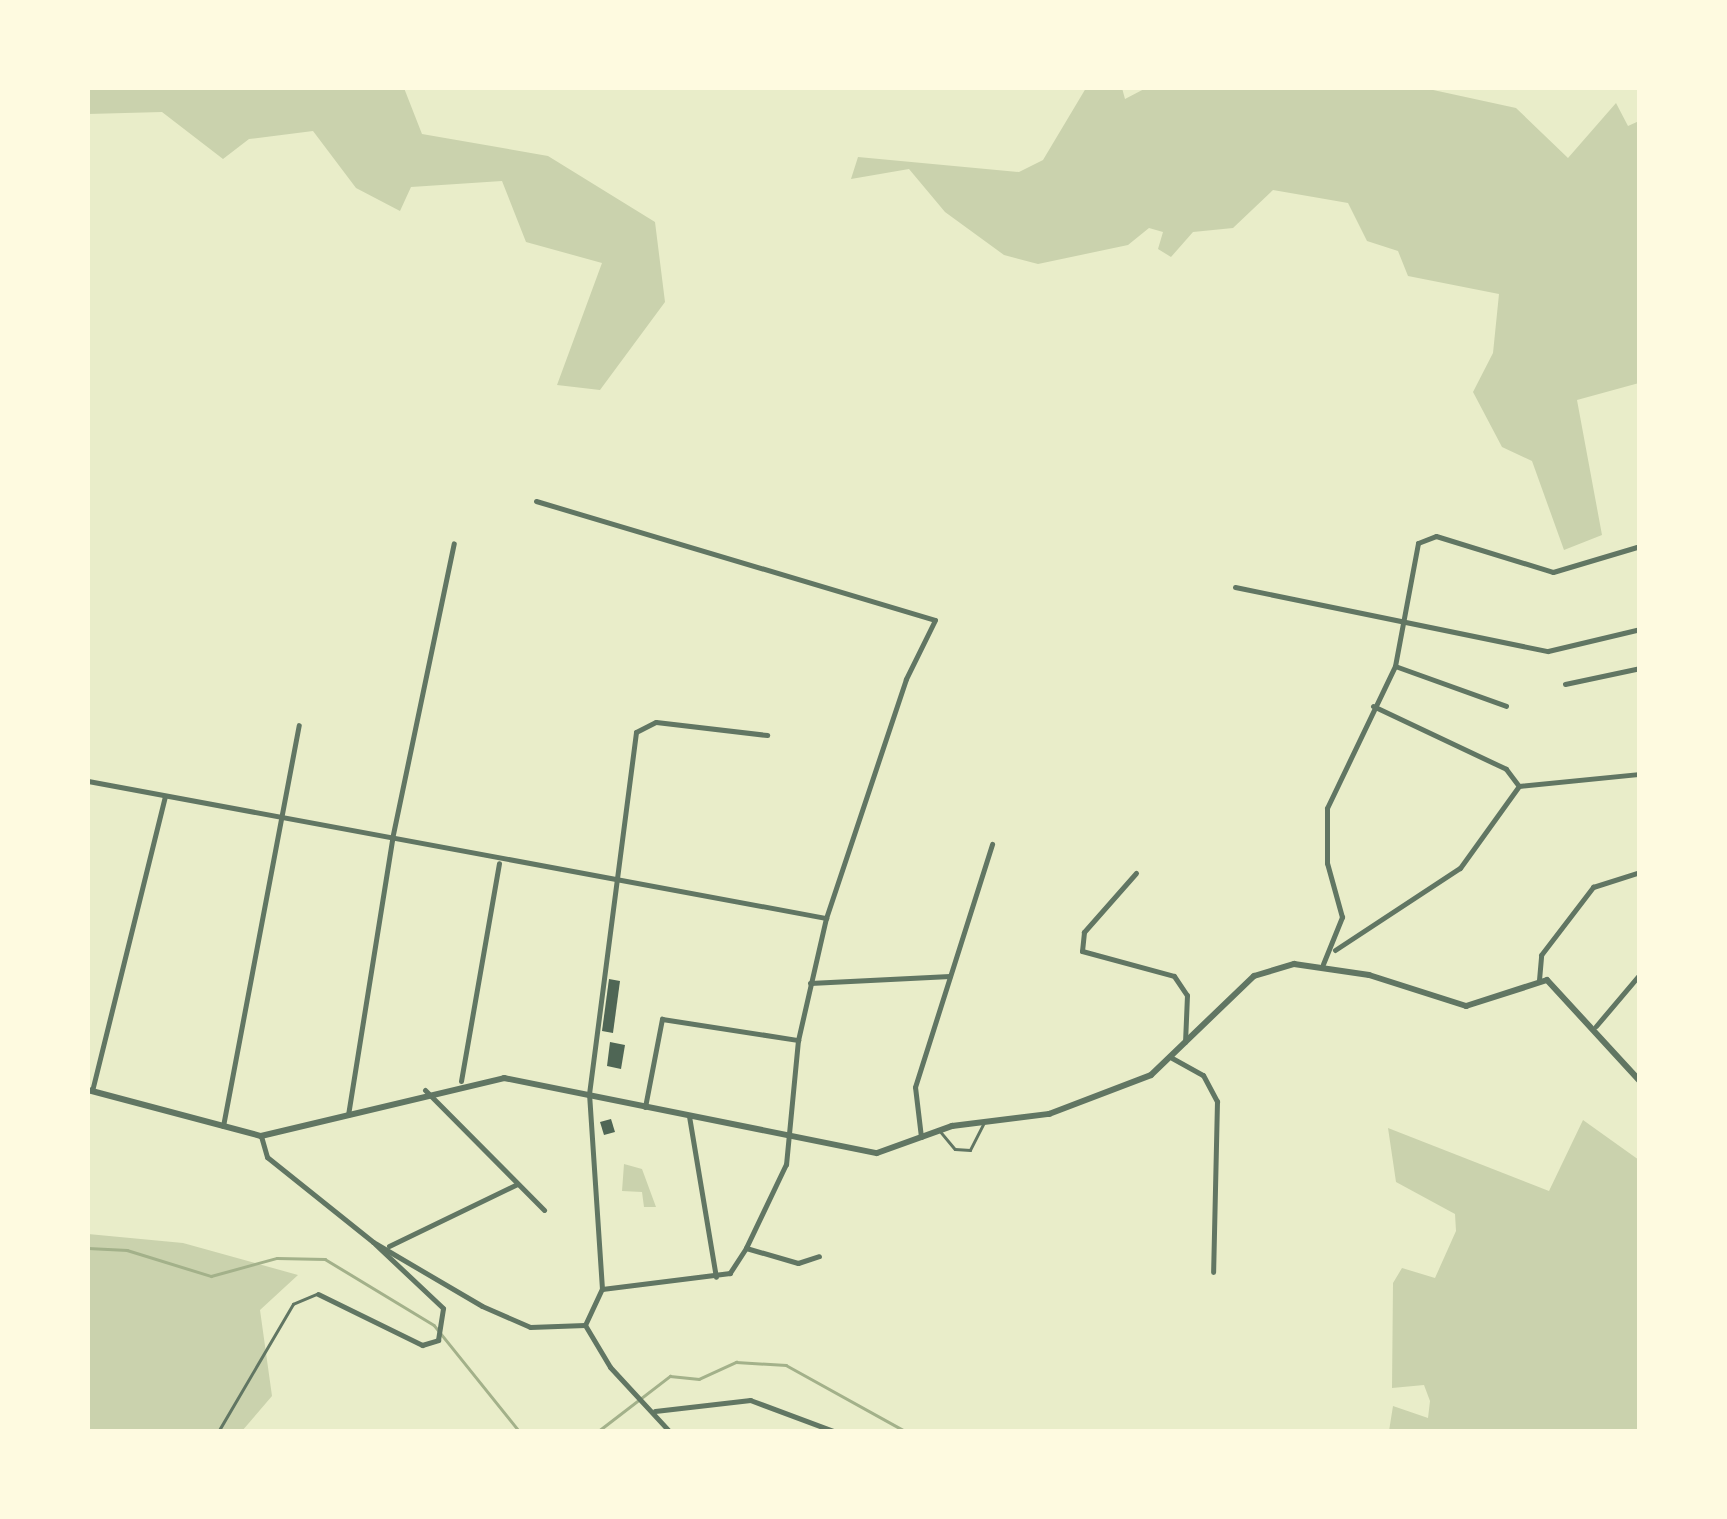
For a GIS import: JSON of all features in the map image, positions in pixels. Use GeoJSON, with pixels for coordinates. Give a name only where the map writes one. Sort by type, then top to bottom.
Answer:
{"type":"FeatureCollection","features":[{"type":"Feature","properties":{"kind":"street"},"geometry":{"type":"LineString","coordinates":[[536,501],[936,620],[906,679],[826,918],[798,1040],[792,1139],[746,1248],[734,1272],[602,1289]]}},
{"type":"Feature","properties":{"kind":"street"},"geometry":{"type":"LineString","coordinates":[[1334,950],[1342,902],[1327,863],[1327,808],[1395,666],[1404,624],[1408,574],[1424,537],[1553,572],[1640,546]]}},
{"type":"Feature","properties":{"kind":"street"},"geometry":{"type":"LineString","coordinates":[[348,1116],[392,839],[454,543]]}},
{"type":"Feature","properties":{"kind":"street"},"geometry":{"type":"LineString","coordinates":[[1235,587],[1548,651],[1640,629]]}},
{"type":"Feature","properties":{"kind":"street"},"geometry":{"type":"LineString","coordinates":[[1395,666],[1506,706]]}},
{"type":"Feature","properties":{"kind":"street"},"geometry":{"type":"LineString","coordinates":[[1564,684],[1640,668]]}},
{"type":"Feature","properties":{"kind":"street"},"geometry":{"type":"LineString","coordinates":[[1373,706],[1506,768],[1519,786]]}},
{"type":"Feature","properties":{"kind":"street"},"geometry":{"type":"LineString","coordinates":[[223,1126],[300,725]]}},
{"type":"Feature","properties":{"kind":"street"},"geometry":{"type":"LineString","coordinates":[[585,1324],[602,1289],[589,1094],[643,725],[767,735]]}},
{"type":"Feature","properties":{"kind":"street"},"geometry":{"type":"LineString","coordinates":[[1323,964],[1334,950],[1460,868],[1519,786],[1640,774]]}},
{"type":"Feature","properties":{"kind":"street"},"geometry":{"type":"LineString","coordinates":[[88,781],[500,862],[826,918]]}},
{"type":"Feature","properties":{"kind":"street"},"geometry":{"type":"LineString","coordinates":[[165,797],[90,1091],[261,1136],[348,1116],[461,1081],[504,1078],[792,1139],[878,1153],[940,1130],[1049,1114],[1172,1058],[1254,976],[1278,964],[1323,964],[1466,1006],[1539,980],[1557,984],[1638,1078]]}},
{"type":"Feature","properties":{"kind":"street"},"geometry":{"type":"LineString","coordinates":[[920,1137],[916,1087],[992,844]]}},
{"type":"Feature","properties":{"kind":"street"},"geometry":{"type":"LineString","coordinates":[[461,1081],[500,862]]}},
{"type":"Feature","properties":{"kind":"street"},"geometry":{"type":"LineString","coordinates":[[1539,980],[1542,956],[1594,887],[1640,872]]}},
{"type":"Feature","properties":{"kind":"street"},"geometry":{"type":"LineString","coordinates":[[1136,873],[1084,932],[1082,951],[1174,976],[1187,995],[1186,1042]]}},
{"type":"Feature","properties":{"kind":"street"},"geometry":{"type":"LineString","coordinates":[[1596,1026],[1640,974]]}},
{"type":"Feature","properties":{"kind":"street"},"geometry":{"type":"LineString","coordinates":[[810,983],[950,976]]}},
{"type":"Feature","properties":{"kind":"street"},"geometry":{"type":"LineString","coordinates":[[645,1107],[662,1019],[798,1040]]}},
{"type":"Feature","properties":{"kind":"street"},"geometry":{"type":"LineString","coordinates":[[1172,1058],[1202,1075],[1216,1101],[1212,1272]]}},
{"type":"Feature","properties":{"kind":"street"},"geometry":{"type":"LineString","coordinates":[[424,1090],[544,1210]]}},
{"type":"Feature","properties":{"kind":"street"},"geometry":{"type":"LineString","coordinates":[[689,1116],[716,1276]]}},
{"type":"Feature","properties":{"kind":"street"},"geometry":{"type":"LineString","coordinates":[[261,1136],[267,1157],[373,1242],[443,1308],[445,1330],[438,1340],[422,1345],[318,1294]]}},
{"type":"Feature","properties":{"kind":"street"},"geometry":{"type":"LineString","coordinates":[[388,1247],[517,1184]]}},
{"type":"Feature","properties":{"kind":"street"},"geometry":{"type":"LineString","coordinates":[[373,1242],[388,1247],[504,1318],[540,1328],[585,1324]]}},
{"type":"Feature","properties":{"kind":"street"},"geometry":{"type":"LineString","coordinates":[[746,1248],[798,1263],[818,1256]]}},
{"type":"Feature","properties":{"kind":"street"},"geometry":{"type":"LineString","coordinates":[[585,1324],[670,1432]]}},
{"type":"Feature","properties":{"kind":"street"},"geometry":{"type":"LineString","coordinates":[[655,1411],[750,1400],[836,1432]]}},
{"type":"Feature","properties":{"kind":"lane"},"geometry":{"type":"LineString","coordinates":[[940,1130],[955,1149],[970,1150],[983,1124]]}},
{"type":"Feature","properties":{"kind":"lane"},"geometry":{"type":"LineString","coordinates":[[218,1432],[293,1304],[318,1294]]}},
{"type":"Feature","properties":{"kind":"green space"},"geometry":{"type":"Polygon","coordinates":[[[88,88],[404,88],[422,134],[548,156],[655,222],[665,302],[600,390],[557,385],[602,263],[526,242],[502,181],[411,187],[400,211],[356,188],[313,131],[249,139],[223,159],[162,112],[88,114],[88,88]]]}},
{"type":"Feature","properties":{"kind":"green space"},"geometry":{"type":"Polygon","coordinates":[[[1086,88],[1122,88],[1125,99],[1146,88],[1424,88],[1516,108],[1568,158],[1616,103],[1628,126],[1639,121],[1639,383],[1577,400],[1602,535],[1564,550],[1532,461],[1502,447],[1473,392],[1493,353],[1499,294],[1408,276],[1398,251],[1367,241],[1348,203],[1273,190],[1233,228],[1193,232],[1171,257],[1158,249],[1163,232],[1149,228],[1128,245],[1038,264],[1004,255],[945,212],[909,169],[851,179],[858,157],[1019,172],[1043,160],[1086,88]]]}},
{"type":"Feature","properties":{"kind":"green space"},"geometry":{"type":"Polygon","coordinates":[[[1583,1120],[1639,1160],[1639,1431],[1389,1431],[1393,1406],[1428,1418],[1430,1401],[1424,1385],[1392,1388],[1393,1283],[1402,1268],[1435,1278],[1456,1231],[1455,1214],[1396,1182],[1388,1128],[1549,1191],[1583,1120]]]}},
{"type":"Feature","properties":{"kind":"green space"},"geometry":{"type":"Polygon","coordinates":[[[624,1164],[642,1169],[656,1207],[644,1207],[642,1192],[622,1191],[624,1164]]]}},
{"type":"Feature","properties":{"kind":"green space"},"geometry":{"type":"Polygon","coordinates":[[[88,1234],[183,1243],[298,1275],[260,1310],[272,1396],[242,1431],[88,1431],[88,1234]]]}},
{"type":"Feature","properties":{"kind":"building"},"geometry":{"type":"Polygon","coordinates":[[[609,979],[620,981],[613,1033],[602,1031],[609,979]]]}},
{"type":"Feature","properties":{"kind":"building"},"geometry":{"type":"Polygon","coordinates":[[[610,1042],[625,1045],[621,1069],[607,1066],[610,1042]]]}},
{"type":"Feature","properties":{"kind":"building"},"geometry":{"type":"Polygon","coordinates":[[[611,1119],[615,1132],[604,1135],[600,1122],[611,1119]]]}},
{"type":"Feature","properties":{"kind":"waterway"},"geometry":{"type":"LineString","coordinates":[[88,1248],[127,1250],[211,1276],[277,1258],[325,1259],[434,1325],[520,1432]]}},
{"type":"Feature","properties":{"kind":"waterway"},"geometry":{"type":"LineString","coordinates":[[597,1432],[670,1376],[699,1379],[736,1362],[786,1365],[907,1432]]}}]}
